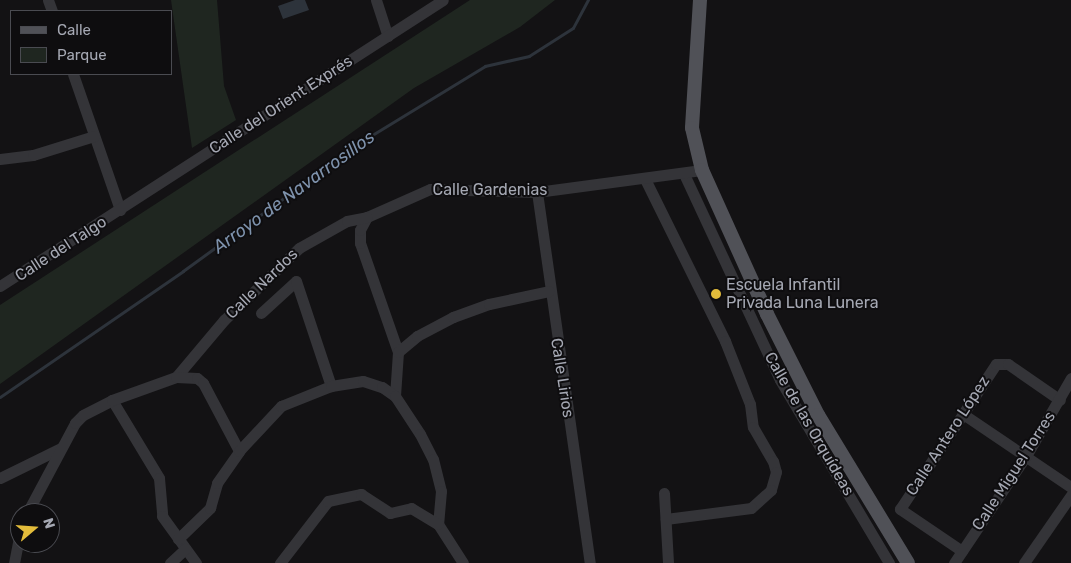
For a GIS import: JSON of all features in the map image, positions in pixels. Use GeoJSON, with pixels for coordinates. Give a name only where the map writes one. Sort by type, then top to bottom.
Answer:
{"type":"FeatureCollection","features":[{"type":"Feature","properties":{"kind":"main road"},"geometry":{"type":"LineString","coordinates":[[700,0],[692,128],[702,170],[818,415],[908,563]]}},
{"type":"Feature","properties":{"kind":"street"},"geometry":{"type":"LineString","coordinates":[[376,0],[388,36]]}},
{"type":"Feature","properties":{"kind":"street","name":"Calle del Orient Exprés"},"geometry":{"type":"LineString","coordinates":[[120,210],[443,0]]}},
{"type":"Feature","properties":{"kind":"street"},"geometry":{"type":"LineString","coordinates":[[73,75],[120,210]]}},
{"type":"Feature","properties":{"kind":"street"},"geometry":{"type":"LineString","coordinates":[[0,159],[33,155],[94,136]]}},
{"type":"Feature","properties":{"kind":"street","name":"Calle Gardenias"},"geometry":{"type":"LineString","coordinates":[[368,216],[430,188],[537,192],[684,174],[702,170]]}},
{"type":"Feature","properties":{"kind":"street","name":"Calle de las Orquídeas"},"geometry":{"type":"LineString","coordinates":[[684,174],[780,380],[889,563]]}},
{"type":"Feature","properties":{"kind":"street"},"geometry":{"type":"LineString","coordinates":[[645,179],[725,342],[750,404],[753,427],[773,460],[776,472],[771,490],[751,508],[666,519]]}},
{"type":"Feature","properties":{"kind":"street","name":"Calle Lirios"},"geometry":{"type":"LineString","coordinates":[[537,192],[549,291],[590,563]]}},
{"type":"Feature","properties":{"kind":"street","name":"Calle del Talgo"},"geometry":{"type":"LineString","coordinates":[[0,286],[120,210]]}},
{"type":"Feature","properties":{"kind":"street"},"geometry":{"type":"LineString","coordinates":[[368,216],[360,230],[360,242],[398,352],[395,396]]}},
{"type":"Feature","properties":{"kind":"street","name":"Calle Nardos"},"geometry":{"type":"LineString","coordinates":[[176,377],[224,320],[299,248],[336,226],[368,216]]}},
{"type":"Feature","properties":{"kind":"street"},"geometry":{"type":"LineString","coordinates":[[261,313],[296,280],[331,386]]}},
{"type":"Feature","properties":{"kind":"street"},"geometry":{"type":"LineString","coordinates":[[398,352],[418,336],[453,317],[489,304],[549,291]]}},
{"type":"Feature","properties":{"kind":"street","name":"Calle Antero López"},"geometry":{"type":"LineString","coordinates":[[962,551],[900,509],[996,364],[1008,364],[1060,400]]}},
{"type":"Feature","properties":{"kind":"street"},"geometry":{"type":"LineString","coordinates":[[32,503],[61,448],[84,415],[112,400],[176,377],[197,378],[204,384],[239,451]]}},
{"type":"Feature","properties":{"kind":"street","name":"Calle Miguel Torres"},"geometry":{"type":"LineString","coordinates":[[954,563],[1026,456],[1071,378]]}},
{"type":"Feature","properties":{"kind":"street"},"geometry":{"type":"LineString","coordinates":[[170,563],[181,544],[210,508],[218,484],[239,451],[281,406],[331,386],[363,381],[382,387],[395,396],[432,459],[441,491],[438,524]]}},
{"type":"Feature","properties":{"kind":"street"},"geometry":{"type":"LineString","coordinates":[[112,400],[159,478],[162,516],[196,563]]}},
{"type":"Feature","properties":{"kind":"street"},"geometry":{"type":"LineString","coordinates":[[963,414],[1071,487]]}},
{"type":"Feature","properties":{"kind":"street"},"geometry":{"type":"LineString","coordinates":[[29,469],[41,459],[61,448]]}},
{"type":"Feature","properties":{"kind":"street"},"geometry":{"type":"LineString","coordinates":[[41,459],[51,466]]}},
{"type":"Feature","properties":{"kind":"street"},"geometry":{"type":"LineString","coordinates":[[0,478],[29,469],[51,466]]}},
{"type":"Feature","properties":{"kind":"street"},"geometry":{"type":"LineString","coordinates":[[29,469],[43,482]]}},
{"type":"Feature","properties":{"kind":"street"},"geometry":{"type":"LineString","coordinates":[[664,493],[668,563]]}},
{"type":"Feature","properties":{"kind":"street"},"geometry":{"type":"LineString","coordinates":[[280,563],[328,501],[360,494],[390,513],[411,508],[438,524],[463,563]]}},
{"type":"Feature","properties":{"kind":"street"},"geometry":{"type":"LineString","coordinates":[[1024,563],[1071,495]]}},
{"type":"Feature","properties":{"kind":"green space"},"geometry":{"type":"Polygon","coordinates":[[[171,0],[217,0],[224,86],[236,120],[192,148],[171,0]]]}},
{"type":"Feature","properties":{"kind":"green space"},"geometry":{"type":"Polygon","coordinates":[[[470,0],[555,0],[520,27],[414,88],[0,384],[0,305],[470,0]]]}},
{"type":"Feature","properties":{"kind":"shaded area"},"geometry":{"type":"Polygon","coordinates":[[[295,0],[305,0],[309,10],[283,19],[278,6],[295,0]]]}},
{"type":"Feature","properties":{"kind":"waterway","name":"Arroyo de Navarrosillos"},"geometry":{"type":"LineString","coordinates":[[0,397],[183,271],[364,140],[485,66],[529,56],[573,28],[588,0]]}},
{"type":"Feature","properties":{"kind":"place","name":"Escuela Infantil Privada Luna Lunera"},"geometry":{"type":"Point","coordinates":[716,294]}}]}
